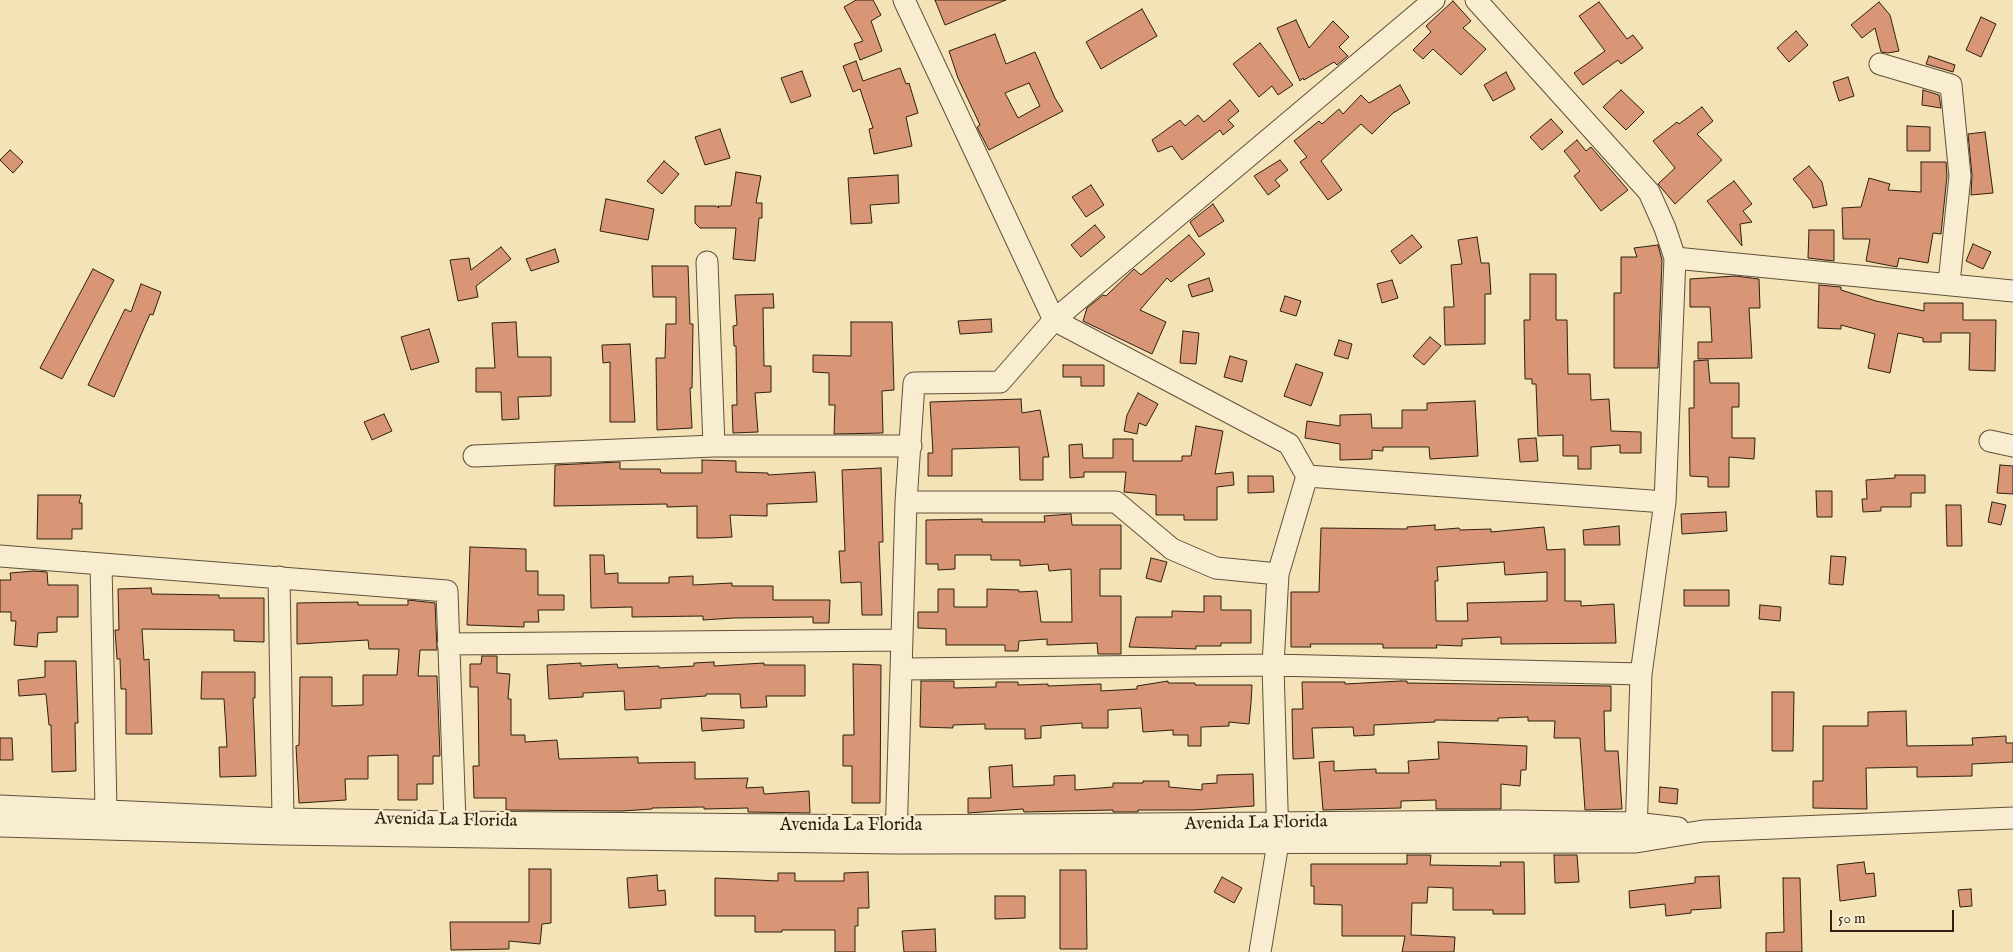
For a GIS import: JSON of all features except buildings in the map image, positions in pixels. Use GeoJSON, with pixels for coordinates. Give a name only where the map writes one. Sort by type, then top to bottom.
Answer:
{"type":"FeatureCollection","features":[{"type":"Feature","properties":{"kind":"street"},"geometry":{"type":"LineString","coordinates":[[904,0],[1054,320],[1289,444],[1307,476],[1278,574],[1273,665],[1277,833],[1260,952]]}},
{"type":"Feature","properties":{"kind":"street"},"geometry":{"type":"LineString","coordinates":[[0,826],[290,834],[896,835],[906,502],[914,383],[1000,382],[1054,320],[1434,0]]}},
{"type":"Feature","properties":{"kind":"street"},"geometry":{"type":"LineString","coordinates":[[1476,0],[1649,192],[1665,228],[1675,258],[1664,502],[1641,674],[1635,832]]}},
{"type":"Feature","properties":{"kind":"street"},"geometry":{"type":"LineString","coordinates":[[1880,64],[1952,84],[1960,176],[1948,283]]}},
{"type":"Feature","properties":{"kind":"street"},"geometry":{"type":"LineString","coordinates":[[1675,258],[1948,283],[2013,291]]}},
{"type":"Feature","properties":{"kind":"street"},"geometry":{"type":"LineString","coordinates":[[707,262],[714,446]]}},
{"type":"Feature","properties":{"kind":"street"},"geometry":{"type":"LineString","coordinates":[[1990,441],[2013,446]]}},
{"type":"Feature","properties":{"kind":"street"},"geometry":{"type":"LineString","coordinates":[[474,456],[714,446],[911,446]]}},
{"type":"Feature","properties":{"kind":"street"},"geometry":{"type":"LineString","coordinates":[[1307,476],[1664,502]]}},
{"type":"Feature","properties":{"kind":"street"},"geometry":{"type":"LineString","coordinates":[[906,502],[1116,502],[1172,549],[1216,568],[1278,574]]}},
{"type":"Feature","properties":{"kind":"street"},"geometry":{"type":"LineString","coordinates":[[0,556],[447,591],[455,822]]}},
{"type":"Feature","properties":{"kind":"street"},"geometry":{"type":"LineString","coordinates":[[101,564],[106,810]]}},
{"type":"Feature","properties":{"kind":"street"},"geometry":{"type":"LineString","coordinates":[[279,577],[283,819]]}},
{"type":"Feature","properties":{"kind":"street"},"geometry":{"type":"LineString","coordinates":[[448,644],[902,640]]}},
{"type":"Feature","properties":{"kind":"street"},"geometry":{"type":"LineString","coordinates":[[902,669],[1273,665],[1641,674]]}},
{"type":"Feature","properties":{"kind":"street","name":"Avenida La Florida"},"geometry":{"type":"LineString","coordinates":[[0,806],[283,819],[896,835],[1277,833],[1515,821],[1635,832],[1703,831],[2013,818]]}}]}
